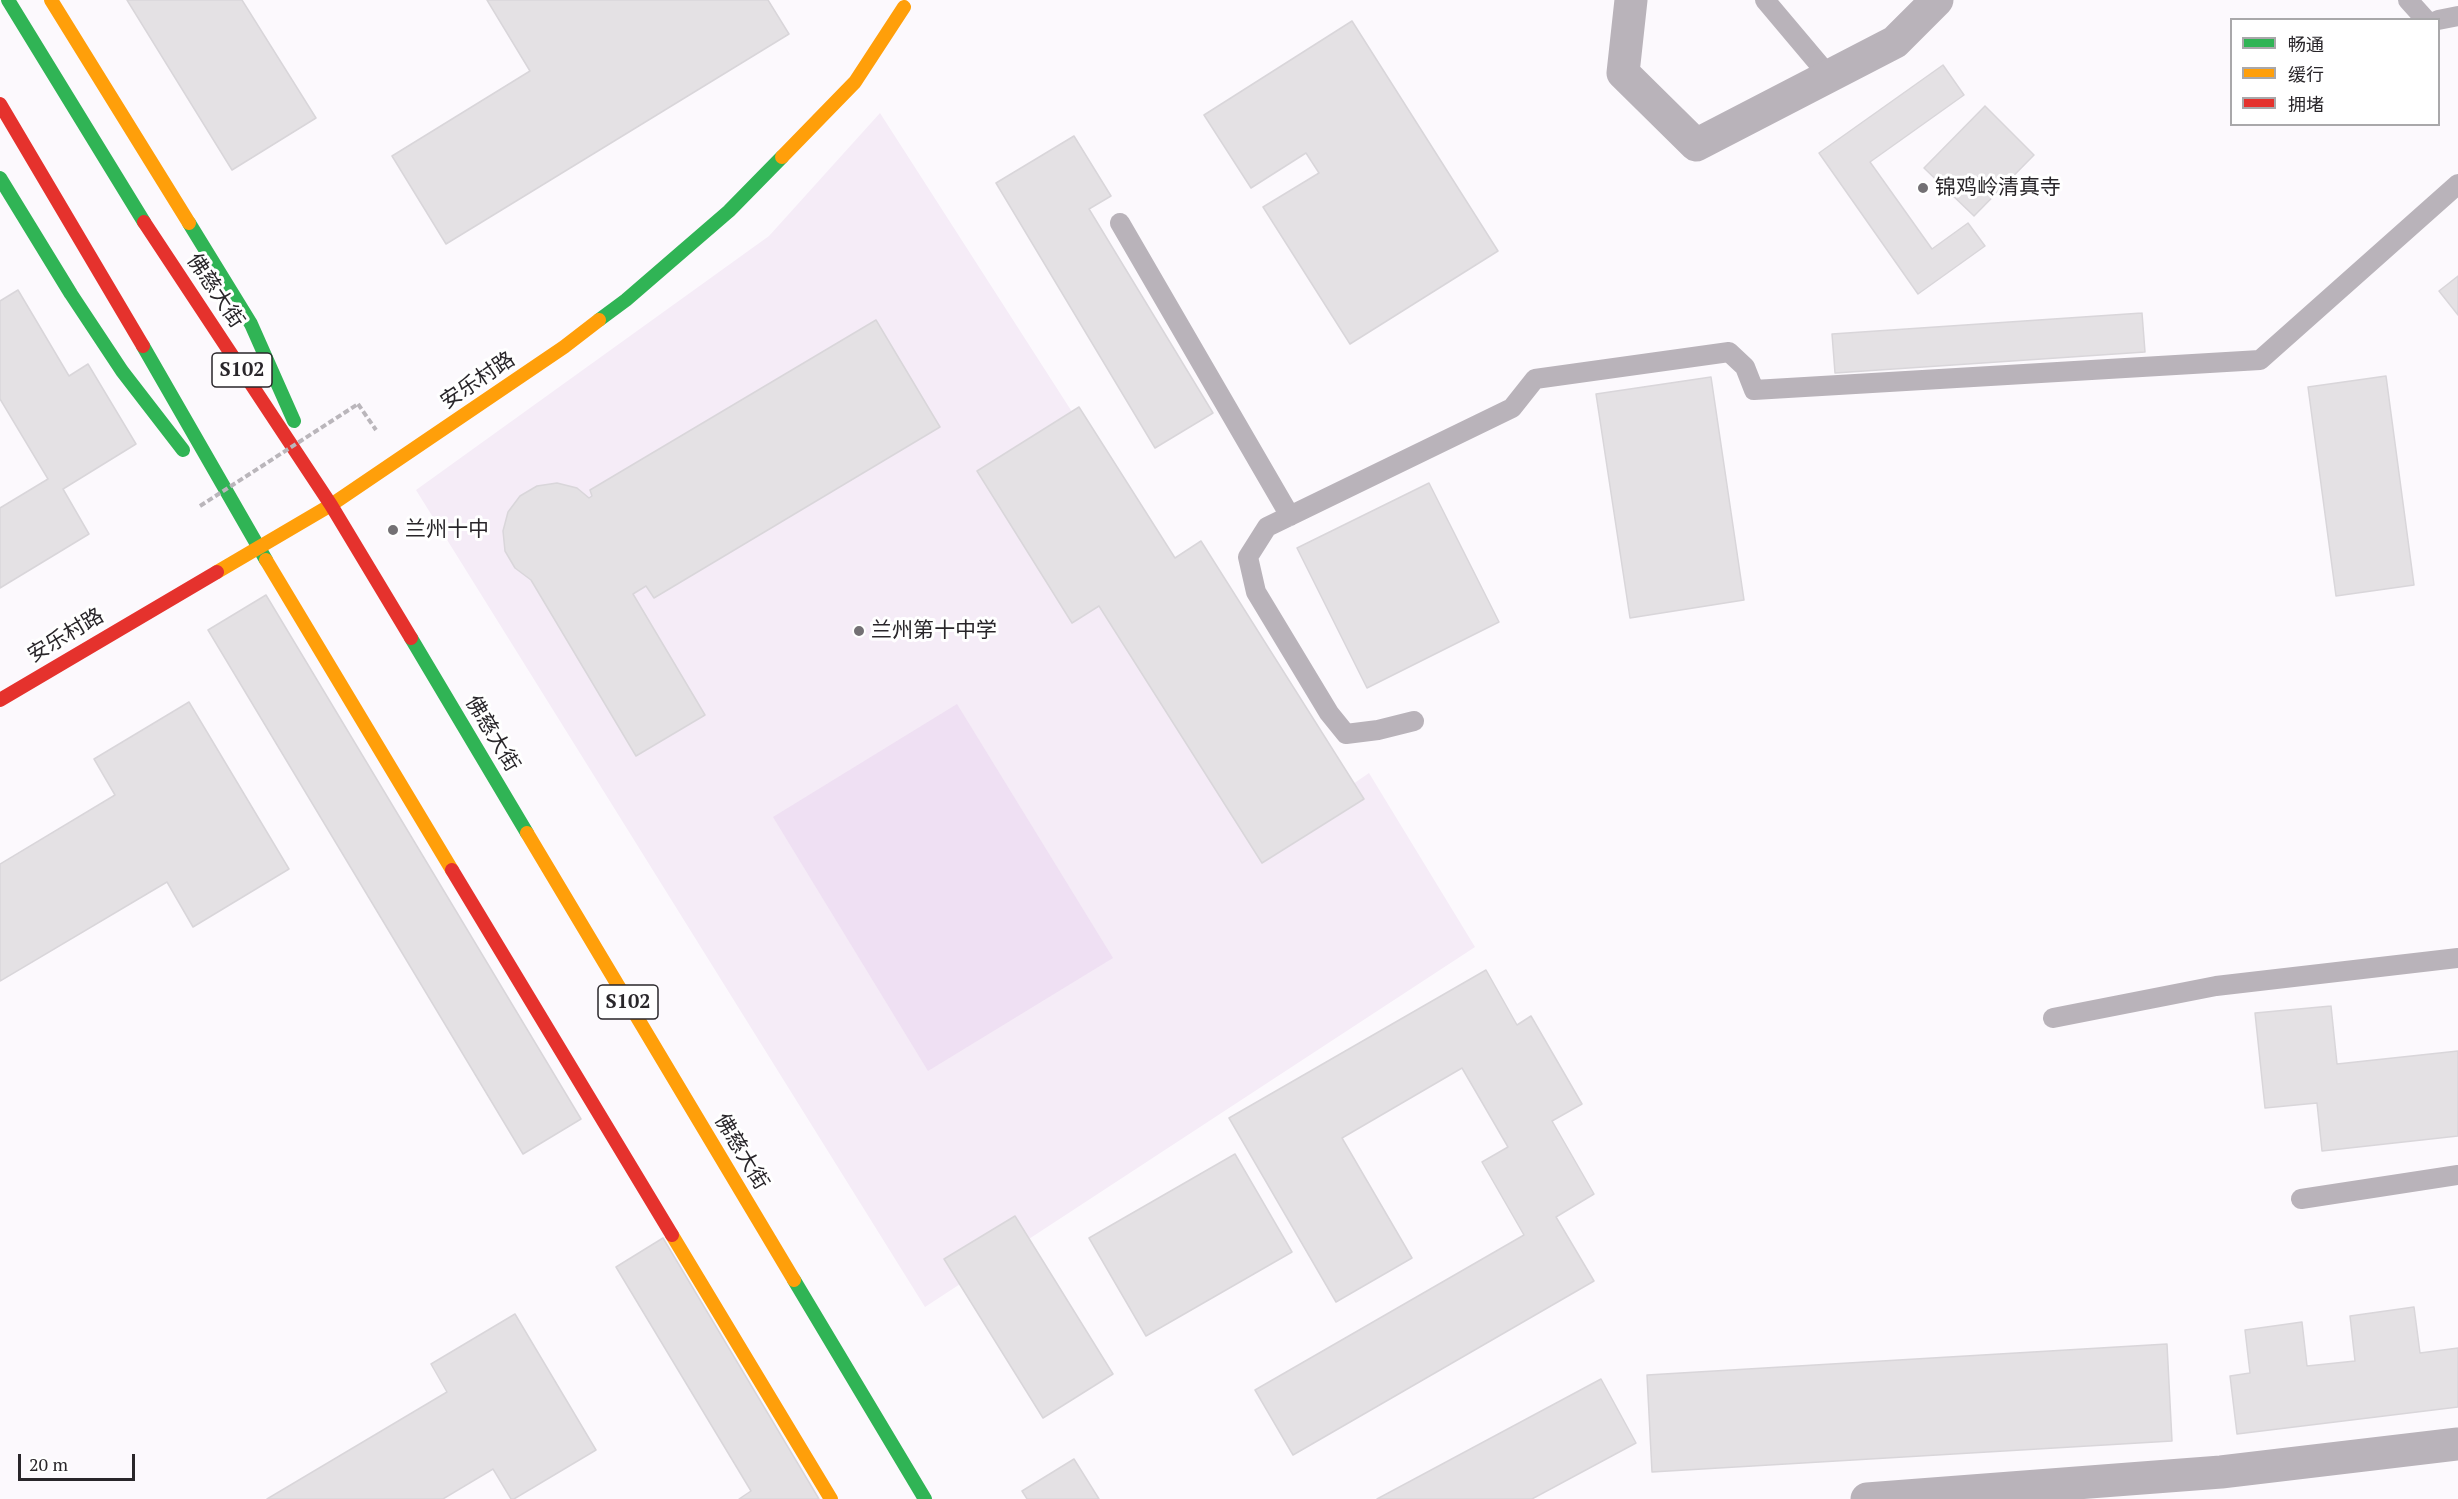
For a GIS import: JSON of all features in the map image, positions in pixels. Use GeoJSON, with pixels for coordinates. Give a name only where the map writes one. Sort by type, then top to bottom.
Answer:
{"type":"FeatureCollection","features":[{"type":"Feature","properties":{"kind":"main road","name":"佛慈大街"},"geometry":{"type":"LineString","coordinates":[[8,0],[152,235],[331,505],[925,1499]]}},
{"type":"Feature","properties":{"kind":"main road"},"geometry":{"type":"LineString","coordinates":[[51,0],[251,324],[331,505]]}},
{"type":"Feature","properties":{"kind":"main road","name":"安乐村路"},"geometry":{"type":"LineString","coordinates":[[0,700],[331,505],[564,347],[626,300],[729,211],[855,82],[904,7]]}},
{"type":"Feature","properties":{"kind":"main road"},"geometry":{"type":"LineString","coordinates":[[0,104],[97,266],[258,546],[831,1499]]}},
{"type":"Feature","properties":{"kind":"main road"},"geometry":{"type":"LineString","coordinates":[[0,178],[71,294],[122,371],[258,546]]}},
{"type":"Feature","properties":{"kind":"street"},"geometry":{"type":"LineString","coordinates":[[1631,0],[1623,72],[1696,145],[1895,42],[1937,0]]}},
{"type":"Feature","properties":{"kind":"street"},"geometry":{"type":"LineString","coordinates":[[1867,1499],[2221,1472],[2458,1444]]}},
{"type":"Feature","properties":{"kind":"lane"},"geometry":{"type":"LineString","coordinates":[[1765,0],[1829,76]]}},
{"type":"Feature","properties":{"kind":"lane"},"geometry":{"type":"LineString","coordinates":[[2408,0],[2424,18]]}},
{"type":"Feature","properties":{"kind":"lane"},"geometry":{"type":"LineString","coordinates":[[2440,20],[2458,16]]}},
{"type":"Feature","properties":{"kind":"lane"},"geometry":{"type":"LineString","coordinates":[[1414,721],[1378,730],[1346,734],[1329,713],[1256,592],[1248,557],[1267,527],[1512,408],[1535,379],[1729,352],[1745,367],[1754,390],[2260,360],[2458,184]]}},
{"type":"Feature","properties":{"kind":"lane"},"geometry":{"type":"LineString","coordinates":[[1120,223],[1290,516]]}},
{"type":"Feature","properties":{"kind":"lane"},"geometry":{"type":"LineString","coordinates":[[2054,1018],[2216,986],[2458,958]]}},
{"type":"Feature","properties":{"kind":"lane"},"geometry":{"type":"LineString","coordinates":[[2301,1199],[2458,1176]]}},
{"type":"Feature","properties":{"kind":"path"},"geometry":{"type":"LineString","coordinates":[[200,506],[358,404]]}},
{"type":"Feature","properties":{"kind":"shaded area","name":"兰州第十中学"},"geometry":{"type":"Polygon","coordinates":[[[880,113],[1324,804],[1369,773],[1475,947],[925,1307],[416,490],[769,236],[880,113]]]}},
{"type":"Feature","properties":{"kind":"shaded area"},"geometry":{"type":"Polygon","coordinates":[[[957,704],[1113,958],[928,1071],[773,817],[957,704]]]}},
{"type":"Feature","properties":{"kind":"building"},"geometry":{"type":"Polygon","coordinates":[[[127,0],[242,0],[316,118],[232,170],[127,0]]]}},
{"type":"Feature","properties":{"kind":"building"},"geometry":{"type":"Polygon","coordinates":[[[487,0],[768,0],[789,34],[446,244],[392,156],[530,71],[487,0]]]}},
{"type":"Feature","properties":{"kind":"building"},"geometry":{"type":"Polygon","coordinates":[[[1352,21],[1498,251],[1350,344],[1263,207],[1319,173],[1306,153],[1251,188],[1204,115],[1352,21]]]}},
{"type":"Feature","properties":{"kind":"building"},"geometry":{"type":"Polygon","coordinates":[[[1943,65],[1964,95],[1870,162],[1932,249],[1968,223],[1985,246],[1918,294],[1819,153],[1943,65]]]}},
{"type":"Feature","properties":{"kind":"building"},"geometry":{"type":"Polygon","coordinates":[[[1985,106],[2034,155],[1974,216],[1924,168],[1985,106]]]}},
{"type":"Feature","properties":{"kind":"building"},"geometry":{"type":"Polygon","coordinates":[[[1074,136],[1111,196],[1089,209],[1213,413],[1155,448],[996,183],[1074,136]]]}},
{"type":"Feature","properties":{"kind":"building"},"geometry":{"type":"Polygon","coordinates":[[[2458,276],[2458,315],[2439,291],[2458,276]]]}},
{"type":"Feature","properties":{"kind":"building"},"geometry":{"type":"Polygon","coordinates":[[[18,290],[69,376],[88,364],[136,444],[63,489],[89,534],[0,588],[0,508],[48,479],[0,399],[0,301],[18,290]]]}},
{"type":"Feature","properties":{"kind":"building"},"geometry":{"type":"Polygon","coordinates":[[[2142,313],[2145,352],[1835,373],[1832,334],[2142,313]]]}},
{"type":"Feature","properties":{"kind":"building"},"geometry":{"type":"Polygon","coordinates":[[[876,320],[940,427],[654,598],[646,586],[633,594],[705,715],[636,756],[531,580],[515,568],[505,551],[503,531],[508,512],[520,496],[537,486],[557,483],[577,488],[589,498],[592,496],[590,490],[876,320]]]}},
{"type":"Feature","properties":{"kind":"building"},"geometry":{"type":"Polygon","coordinates":[[[2386,376],[2414,585],[2336,596],[2308,387],[2386,376]]]}},
{"type":"Feature","properties":{"kind":"building"},"geometry":{"type":"Polygon","coordinates":[[[1711,377],[1744,600],[1630,618],[1596,394],[1711,377]]]}},
{"type":"Feature","properties":{"kind":"building"},"geometry":{"type":"Polygon","coordinates":[[[1079,407],[1175,558],[1201,541],[1364,799],[1262,863],[1099,606],[1072,623],[977,471],[1079,407]]]}},
{"type":"Feature","properties":{"kind":"building"},"geometry":{"type":"Polygon","coordinates":[[[1429,483],[1499,622],[1367,688],[1297,548],[1429,483]]]}},
{"type":"Feature","properties":{"kind":"building"},"geometry":{"type":"Polygon","coordinates":[[[266,595],[581,1119],[523,1154],[208,630],[266,595]]]}},
{"type":"Feature","properties":{"kind":"building"},"geometry":{"type":"Polygon","coordinates":[[[189,702],[289,869],[193,927],[167,882],[0,981],[0,864],[115,795],[94,759],[189,702]]]}},
{"type":"Feature","properties":{"kind":"building"},"geometry":{"type":"Polygon","coordinates":[[[1486,970],[1517,1025],[1531,1016],[1582,1104],[1552,1121],[1594,1194],[1556,1217],[1594,1281],[1293,1455],[1255,1390],[1524,1235],[1482,1162],[1508,1147],[1462,1068],[1342,1138],[1412,1258],[1336,1302],[1229,1118],[1486,970]]]}},
{"type":"Feature","properties":{"kind":"building"},"geometry":{"type":"Polygon","coordinates":[[[2331,1006],[2337,1064],[2458,1051],[2458,1136],[2322,1151],[2317,1103],[2265,1108],[2255,1013],[2331,1006]]]}},
{"type":"Feature","properties":{"kind":"building"},"geometry":{"type":"Polygon","coordinates":[[[1235,1154],[1292,1252],[1146,1336],[1089,1238],[1235,1154]]]}},
{"type":"Feature","properties":{"kind":"building"},"geometry":{"type":"Polygon","coordinates":[[[1015,1216],[1113,1374],[1043,1418],[944,1259],[1015,1216]]]}},
{"type":"Feature","properties":{"kind":"building"},"geometry":{"type":"Polygon","coordinates":[[[663,1238],[819,1499],[739,1499],[751,1491],[616,1267],[663,1238]]]}},
{"type":"Feature","properties":{"kind":"building"},"geometry":{"type":"Polygon","coordinates":[[[2414,1307],[2420,1353],[2458,1348],[2458,1407],[2237,1434],[2230,1376],[2250,1373],[2245,1330],[2302,1322],[2307,1366],[2355,1361],[2350,1316],[2414,1307]]]}},
{"type":"Feature","properties":{"kind":"building"},"geometry":{"type":"Polygon","coordinates":[[[515,1314],[596,1450],[514,1499],[511,1499],[493,1469],[443,1499],[267,1499],[447,1392],[431,1364],[515,1314]]]}},
{"type":"Feature","properties":{"kind":"building"},"geometry":{"type":"Polygon","coordinates":[[[2167,1344],[2172,1441],[1652,1472],[1647,1375],[2167,1344]]]}},
{"type":"Feature","properties":{"kind":"building"},"geometry":{"type":"Polygon","coordinates":[[[1601,1379],[1636,1443],[1532,1499],[1377,1499],[1601,1379]]]}},
{"type":"Feature","properties":{"kind":"building"},"geometry":{"type":"Polygon","coordinates":[[[1074,1459],[1099,1499],[1027,1499],[1022,1491],[1074,1459]]]}},
{"type":"Feature","properties":{"kind":"traffic: fast"},"geometry":{"type":"LineString","coordinates":[[8,0],[144,222]]}},
{"type":"Feature","properties":{"kind":"traffic: fast"},"geometry":{"type":"LineString","coordinates":[[599,320],[626,300],[729,211],[782,157]]}},
{"type":"Feature","properties":{"kind":"traffic: fast"},"geometry":{"type":"LineString","coordinates":[[0,178],[71,294],[122,371],[183,450]]}},
{"type":"Feature","properties":{"kind":"traffic: fast"},"geometry":{"type":"LineString","coordinates":[[189,223],[251,324],[294,421]]}},
{"type":"Feature","properties":{"kind":"traffic: fast"},"geometry":{"type":"LineString","coordinates":[[143,346],[266,560]]}},
{"type":"Feature","properties":{"kind":"traffic: fast"},"geometry":{"type":"LineString","coordinates":[[411,638],[527,833]]}},
{"type":"Feature","properties":{"kind":"traffic: fast"},"geometry":{"type":"LineString","coordinates":[[794,1280],[925,1499]]}},
{"type":"Feature","properties":{"kind":"traffic: slow"},"geometry":{"type":"LineString","coordinates":[[51,0],[189,223]]}},
{"type":"Feature","properties":{"kind":"traffic: slow"},"geometry":{"type":"LineString","coordinates":[[782,157],[855,82],[904,7]]}},
{"type":"Feature","properties":{"kind":"traffic: slow"},"geometry":{"type":"LineString","coordinates":[[217,572],[331,505],[564,347],[599,320]]}},
{"type":"Feature","properties":{"kind":"traffic: slow"},"geometry":{"type":"LineString","coordinates":[[266,560],[452,870]]}},
{"type":"Feature","properties":{"kind":"traffic: slow"},"geometry":{"type":"LineString","coordinates":[[527,833],[794,1280]]}},
{"type":"Feature","properties":{"kind":"traffic: slow"},"geometry":{"type":"LineString","coordinates":[[672,1235],[831,1499]]}},
{"type":"Feature","properties":{"kind":"traffic: jam"},"geometry":{"type":"LineString","coordinates":[[0,104],[143,346]]}},
{"type":"Feature","properties":{"kind":"traffic: jam"},"geometry":{"type":"LineString","coordinates":[[144,222],[331,505],[411,638]]}},
{"type":"Feature","properties":{"kind":"traffic: jam"},"geometry":{"type":"LineString","coordinates":[[0,700],[217,572]]}},
{"type":"Feature","properties":{"kind":"traffic: jam"},"geometry":{"type":"LineString","coordinates":[[452,870],[672,1235]]}},
{"type":"Feature","properties":{"kind":"place","name":"锦鸡岭清真寺"},"geometry":{"type":"Point","coordinates":[1923,188]}},
{"type":"Feature","properties":{"kind":"place","name":"兰州十中"},"geometry":{"type":"Point","coordinates":[393,530]}},
{"type":"Feature","properties":{"kind":"place","name":"兰州第十中学"},"geometry":{"type":"Point","coordinates":[859,631]}}]}
